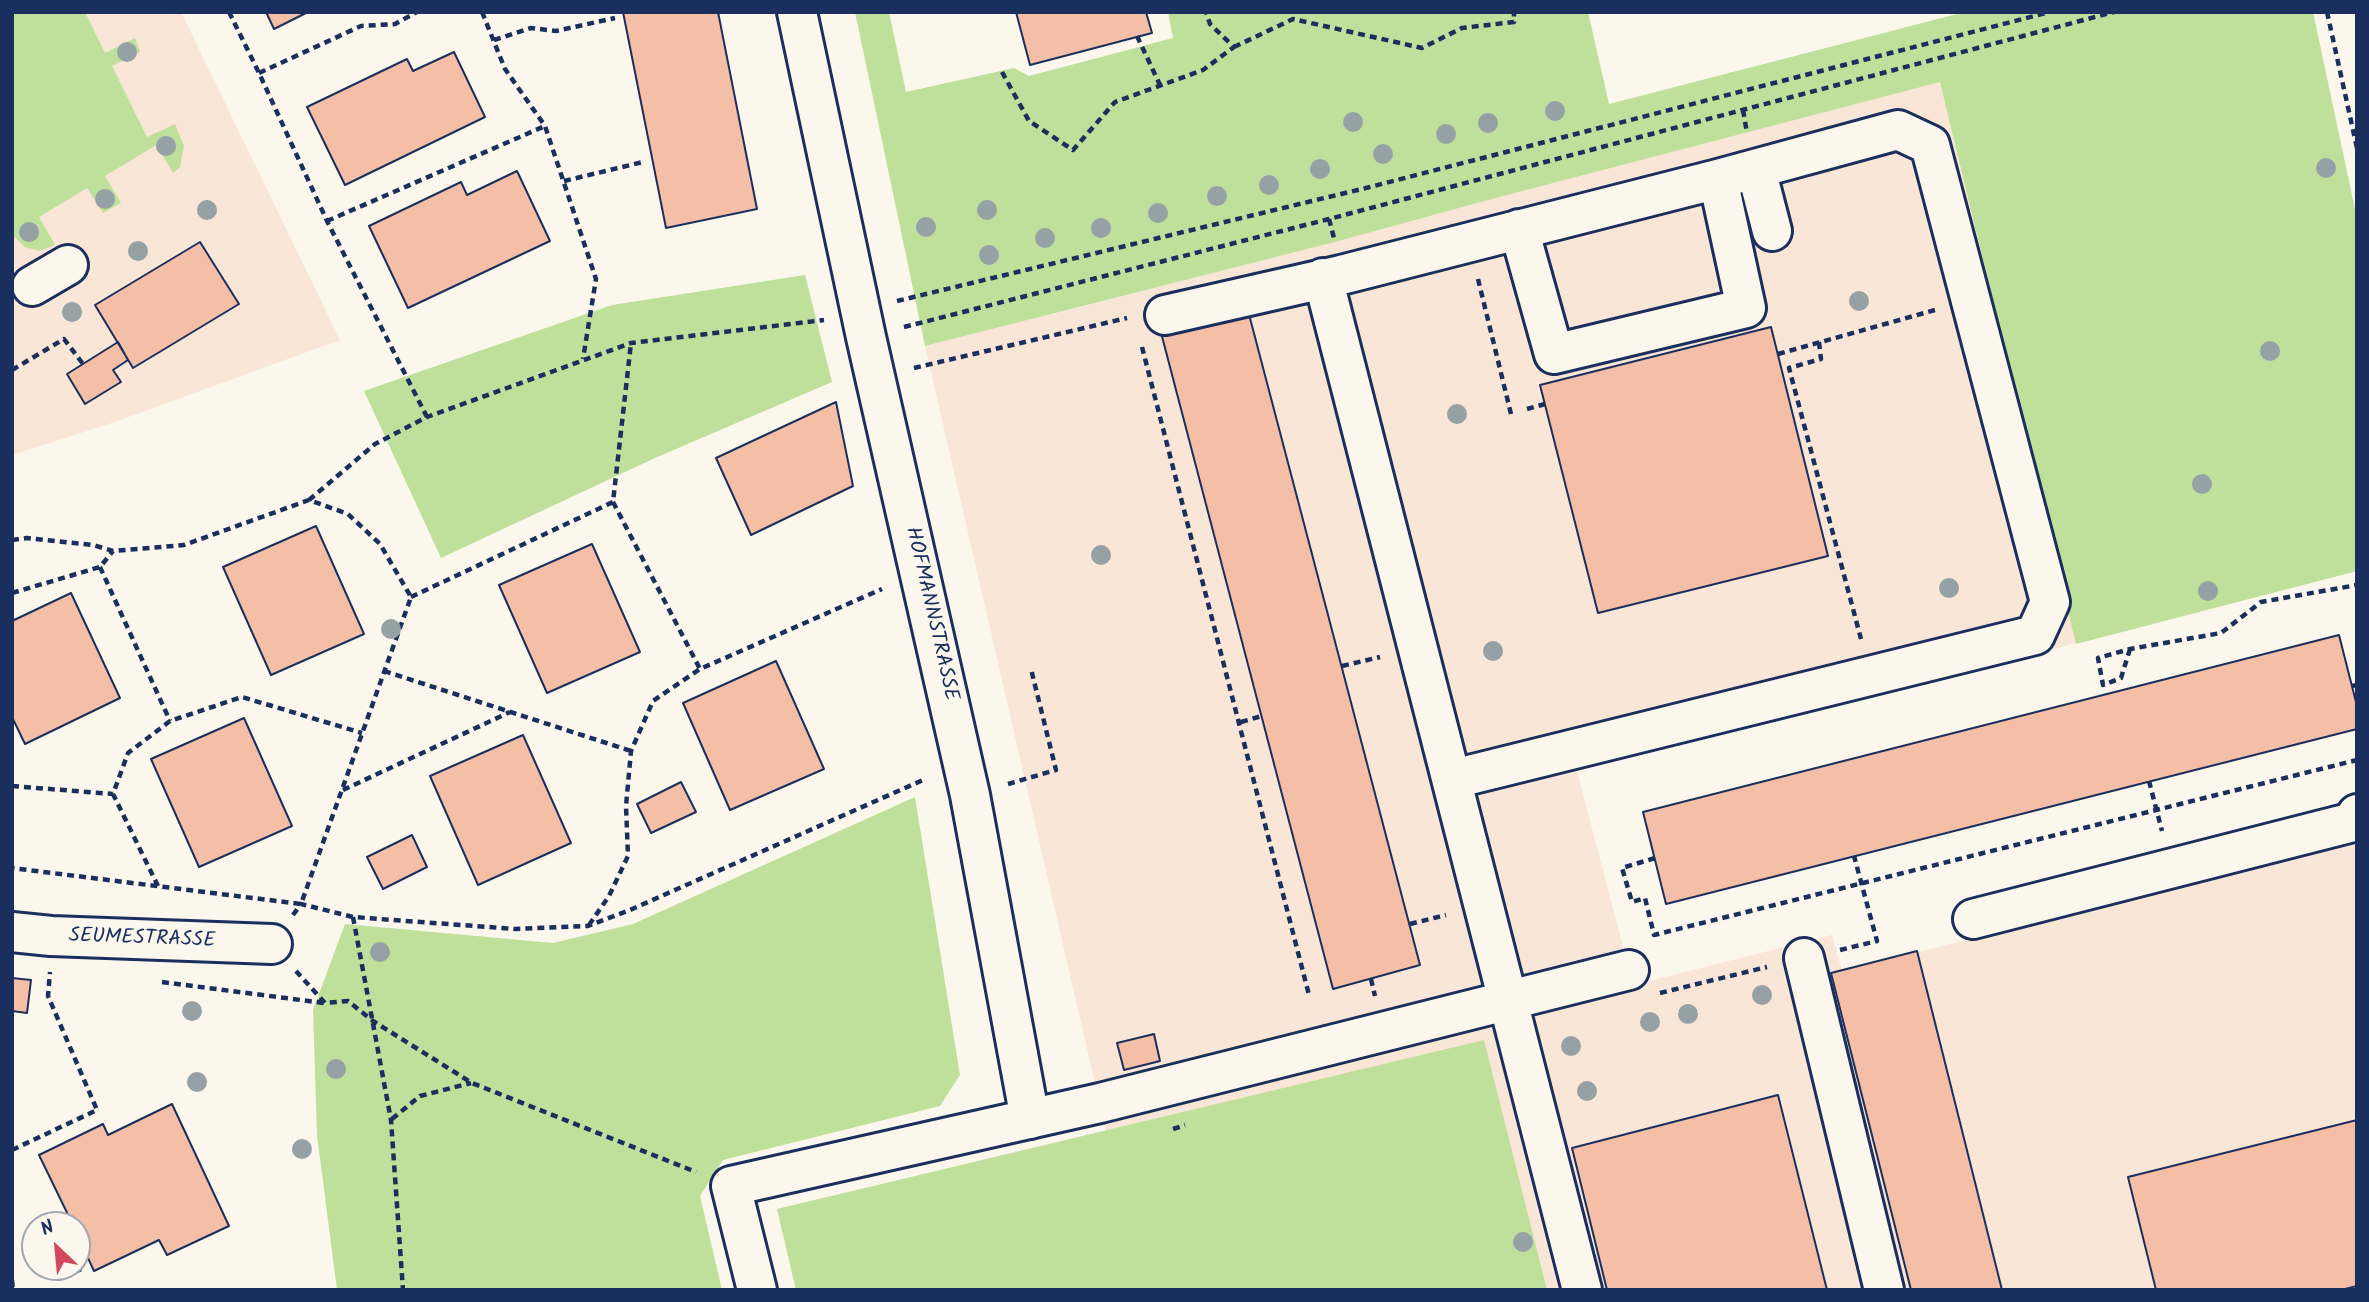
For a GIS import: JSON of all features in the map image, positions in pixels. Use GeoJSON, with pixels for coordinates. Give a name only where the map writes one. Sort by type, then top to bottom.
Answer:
{"type":"FeatureCollection","features":[{"type":"Feature","properties":{"kind":"street","name":"HOFMANNSTRASSE"},"geometry":{"type":"LineString","coordinates":[[797,12],[863,323],[970,795],[1030,1119]]}},
{"type":"Feature","properties":{"kind":"street"},"geometry":{"type":"LineString","coordinates":[[1147,324],[1718,179],[1898,130],[1930,145],[2050,601],[2035,635],[1453,779]]}},
{"type":"Feature","properties":{"kind":"street"},"geometry":{"type":"LineString","coordinates":[[1756,169],[1772,232]]}},
{"type":"Feature","properties":{"kind":"street"},"geometry":{"type":"LineString","coordinates":[[1519,229],[1554,354],[1746,308],[1718,179]]}},
{"type":"Feature","properties":{"kind":"street"},"geometry":{"type":"LineString","coordinates":[[32,286],[68,265]]}},
{"type":"Feature","properties":{"kind":"street"},"geometry":{"type":"LineString","coordinates":[[1323,278],[1582,1290]]}},
{"type":"Feature","properties":{"kind":"street"},"geometry":{"type":"LineString","coordinates":[[1973,919],[2353,822],[2357,814]]}},
{"type":"Feature","properties":{"kind":"street","name":"SEUMESTRASSE"},"geometry":{"type":"LineString","coordinates":[[12,932],[51,936],[272,944]]}},
{"type":"Feature","properties":{"kind":"street"},"geometry":{"type":"LineString","coordinates":[[1804,958],[1884,1290]]}},
{"type":"Feature","properties":{"kind":"street"},"geometry":{"type":"LineString","coordinates":[[757,1290],[731,1186],[1030,1119],[1508,1000],[1642,982]]}},
{"type":"Feature","properties":{"kind":"path"},"geometry":{"type":"LineString","coordinates":[[229,12],[327,221],[427,417]]}},
{"type":"Feature","properties":{"kind":"path"},"geometry":{"type":"LineString","coordinates":[[259,73],[361,26],[395,24],[417,12]]}},
{"type":"Feature","properties":{"kind":"path"},"geometry":{"type":"LineString","coordinates":[[482,12],[505,69],[545,126],[596,279],[583,360]]}},
{"type":"Feature","properties":{"kind":"path"},"geometry":{"type":"LineString","coordinates":[[1206,12],[1210,24],[1234,47]]}},
{"type":"Feature","properties":{"kind":"path"},"geometry":{"type":"LineString","coordinates":[[1002,72],[1029,121],[1073,150],[1115,102],[1203,70],[1234,47],[1293,19],[1422,48],[1462,27],[1514,22],[1514,12]]}},
{"type":"Feature","properties":{"kind":"path"},"geometry":{"type":"LineString","coordinates":[[863,323],[1366,188],[2050,12]]}},
{"type":"Feature","properties":{"kind":"path"},"geometry":{"type":"LineString","coordinates":[[12,540],[27,538],[93,545],[113,551],[184,545],[309,500],[375,444],[427,417],[631,343],[817,322],[863,323],[1329,219],[2114,12]]}},
{"type":"Feature","properties":{"kind":"path"},"geometry":{"type":"LineString","coordinates":[[2327,12],[2357,148]]}},
{"type":"Feature","properties":{"kind":"path"},"geometry":{"type":"LineString","coordinates":[[494,40],[531,28],[556,31],[615,18]]}},
{"type":"Feature","properties":{"kind":"path"},"geometry":{"type":"LineString","coordinates":[[1137,36],[1160,85]]}},
{"type":"Feature","properties":{"kind":"path"},"geometry":{"type":"LineString","coordinates":[[327,221],[545,126]]}},
{"type":"Feature","properties":{"kind":"path"},"geometry":{"type":"LineString","coordinates":[[564,181],[643,163]]}},
{"type":"Feature","properties":{"kind":"path"},"geometry":{"type":"LineString","coordinates":[[1469,241],[1511,415]]}},
{"type":"Feature","properties":{"kind":"path"},"geometry":{"type":"LineString","coordinates":[[1777,354],[1971,300]]}},
{"type":"Feature","properties":{"kind":"path"},"geometry":{"type":"LineString","coordinates":[[876,377],[1147,324],[1309,995]]}},
{"type":"Feature","properties":{"kind":"path"},"geometry":{"type":"LineString","coordinates":[[12,370],[64,339],[83,364]]}},
{"type":"Feature","properties":{"kind":"path"},"geometry":{"type":"LineString","coordinates":[[1819,342],[1822,359],[1789,368],[1871,675]]}},
{"type":"Feature","properties":{"kind":"path"},"geometry":{"type":"LineString","coordinates":[[631,343],[613,502],[700,669]]}},
{"type":"Feature","properties":{"kind":"path"},"geometry":{"type":"LineString","coordinates":[[1527,409],[1545,404]]}},
{"type":"Feature","properties":{"kind":"path"},"geometry":{"type":"LineString","coordinates":[[309,500],[348,514],[380,544],[411,597]]}},
{"type":"Feature","properties":{"kind":"path"},"geometry":{"type":"LineString","coordinates":[[325,1003],[272,944],[301,904],[411,597],[613,502]]}},
{"type":"Feature","properties":{"kind":"path"},"geometry":{"type":"LineString","coordinates":[[12,593],[100,567],[113,551]]}},
{"type":"Feature","properties":{"kind":"path"},"geometry":{"type":"LineString","coordinates":[[100,567],[170,721]]}},
{"type":"Feature","properties":{"kind":"path"},"geometry":{"type":"LineString","coordinates":[[588,926],[608,897],[628,856],[626,806],[631,751],[653,701],[700,669],[828,615],[920,572]]}},
{"type":"Feature","properties":{"kind":"path"},"geometry":{"type":"LineString","coordinates":[[2130,649],[2121,678],[2103,685],[2098,659],[2130,649],[2221,633],[2261,602],[2357,585]]}},
{"type":"Feature","properties":{"kind":"path"},"geometry":{"type":"LineString","coordinates":[[970,795],[1056,769],[1031,669]]}},
{"type":"Feature","properties":{"kind":"path"},"geometry":{"type":"LineString","coordinates":[[384,671],[631,751]]}},
{"type":"Feature","properties":{"kind":"path"},"geometry":{"type":"LineString","coordinates":[[158,887],[113,794],[128,753],[170,721],[242,697],[362,733]]}},
{"type":"Feature","properties":{"kind":"path"},"geometry":{"type":"LineString","coordinates":[[342,790],[510,712]]}},
{"type":"Feature","properties":{"kind":"path"},"geometry":{"type":"LineString","coordinates":[[1241,722],[1262,716]]}},
{"type":"Feature","properties":{"kind":"path"},"geometry":{"type":"LineString","coordinates":[[1655,858],[1622,868],[1632,902],[1644,898],[1654,934],[2357,760]]}},
{"type":"Feature","properties":{"kind":"path"},"geometry":{"type":"LineString","coordinates":[[12,868],[301,904],[353,917],[514,929],[588,926],[630,911],[923,780]]}},
{"type":"Feature","properties":{"kind":"path"},"geometry":{"type":"LineString","coordinates":[[2149,781],[2170,868]]}},
{"type":"Feature","properties":{"kind":"path"},"geometry":{"type":"LineString","coordinates":[[12,786],[113,794]]}},
{"type":"Feature","properties":{"kind":"path"},"geometry":{"type":"LineString","coordinates":[[1642,982],[1804,958],[1877,941],[1854,856]]}},
{"type":"Feature","properties":{"kind":"path"},"geometry":{"type":"LineString","coordinates":[[353,917],[391,1120],[403,1290]]}},
{"type":"Feature","properties":{"kind":"path"},"geometry":{"type":"LineString","coordinates":[[12,1150],[97,1110],[48,996],[51,936]]}},
{"type":"Feature","properties":{"kind":"path"},"geometry":{"type":"LineString","coordinates":[[160,982],[325,1003],[348,1001],[373,1021],[472,1083],[731,1186]]}},
{"type":"Feature","properties":{"kind":"path"},"geometry":{"type":"LineString","coordinates":[[391,1120],[420,1096],[472,1083]]}},
{"type":"Feature","properties":{"kind":"path"},"geometry":{"type":"LineString","coordinates":[[1173,1129],[1185,1125]]}},
{"type":"Feature","properties":{"kind":"path"},"geometry":{"type":"LineString","coordinates":[[12,1280],[13,1290]]}},
{"type":"Feature","properties":{"kind":"shaded area"},"geometry":{"type":"Polygon","coordinates":[[[12,12],[181,12],[340,340],[112,423],[12,455],[12,12]]]}},
{"type":"Feature","properties":{"kind":"shaded area"},"geometry":{"type":"Polygon","coordinates":[[[2205,12],[2313,12],[2357,219],[2357,571],[1577,771],[1633,985],[1832,935],[1842,971],[2357,843],[2357,1290],[796,1290],[777,1209],[1106,1131],[925,346],[1335,242],[2205,12]]]}},
{"type":"Feature","properties":{"kind":"green space"},"geometry":{"type":"Polygon","coordinates":[[[12,12],[85,12],[105,53],[135,38],[140,52],[112,66],[147,137],[175,124],[184,146],[180,167],[173,173],[156,145],[105,176],[121,203],[103,213],[87,188],[39,217],[55,245],[40,251],[25,247],[12,234],[12,12]]]}},
{"type":"Feature","properties":{"kind":"green space"},"geometry":{"type":"Polygon","coordinates":[[[855,12],[889,12],[906,92],[1014,68],[1029,76],[1173,38],[1168,12],[1588,12],[1609,104],[1965,12],[2313,12],[2357,219],[2357,571],[2076,644],[1940,82],[1335,242],[925,346],[855,12]]]}},
{"type":"Feature","properties":{"kind":"green space"},"geometry":{"type":"Polygon","coordinates":[[[805,275],[832,382],[655,458],[441,558],[364,391],[612,305],[805,275]]]}},
{"type":"Feature","properties":{"kind":"green space"},"geometry":{"type":"Polygon","coordinates":[[[915,797],[960,1075],[940,1106],[723,1160],[700,1196],[722,1290],[337,1290],[317,1135],[313,1010],[345,924],[553,943],[633,924],[915,797]]]}},
{"type":"Feature","properties":{"kind":"green space"},"geometry":{"type":"Polygon","coordinates":[[[1484,1040],[1547,1290],[796,1290],[777,1209],[1484,1040]]]}},
{"type":"Feature","properties":{"kind":"building"},"geometry":{"type":"Polygon","coordinates":[[[266,12],[308,12],[274,29],[266,12]]]}},
{"type":"Feature","properties":{"kind":"building"},"geometry":{"type":"Polygon","coordinates":[[[623,12],[718,12],[757,209],[666,228],[623,12]]]}},
{"type":"Feature","properties":{"kind":"building"},"geometry":{"type":"Polygon","coordinates":[[[1016,12],[1146,12],[1152,33],[1030,65],[1016,12]]]}},
{"type":"Feature","properties":{"kind":"building"},"geometry":{"type":"Polygon","coordinates":[[[454,52],[485,117],[345,185],[307,107],[407,59],[413,71],[454,52]]]}},
{"type":"Feature","properties":{"kind":"building"},"geometry":{"type":"Polygon","coordinates":[[[517,171],[550,241],[408,308],[369,226],[461,182],[467,195],[517,171]]]}},
{"type":"Feature","properties":{"kind":"building"},"geometry":{"type":"Polygon","coordinates":[[[200,242],[239,304],[133,368],[95,305],[200,242]]]}},
{"type":"Feature","properties":{"kind":"building"},"geometry":{"type":"Polygon","coordinates":[[[1246,303],[1420,965],[1333,989],[1159,325],[1246,303]]]}},
{"type":"Feature","properties":{"kind":"building"},"geometry":{"type":"Polygon","coordinates":[[[1771,327],[1828,556],[1598,613],[1540,385],[1771,327]]]}},
{"type":"Feature","properties":{"kind":"building"},"geometry":{"type":"Polygon","coordinates":[[[118,342],[128,360],[113,370],[121,382],[85,404],[67,374],[118,342]]]}},
{"type":"Feature","properties":{"kind":"building"},"geometry":{"type":"Polygon","coordinates":[[[836,402],[853,486],[751,535],[716,458],[836,402]]]}},
{"type":"Feature","properties":{"kind":"building"},"geometry":{"type":"Polygon","coordinates":[[[316,526],[364,634],[271,675],[223,567],[316,526]]]}},
{"type":"Feature","properties":{"kind":"building"},"geometry":{"type":"Polygon","coordinates":[[[592,544],[640,652],[547,693],[499,585],[592,544]]]}},
{"type":"Feature","properties":{"kind":"building"},"geometry":{"type":"Polygon","coordinates":[[[71,593],[120,698],[25,744],[12,717],[12,621],[71,593]]]}},
{"type":"Feature","properties":{"kind":"building"},"geometry":{"type":"Polygon","coordinates":[[[2339,635],[2357,706],[2357,729],[1666,904],[1643,812],[2339,635]]]}},
{"type":"Feature","properties":{"kind":"building"},"geometry":{"type":"Polygon","coordinates":[[[776,661],[824,769],[730,810],[683,703],[776,661]]]}},
{"type":"Feature","properties":{"kind":"building"},"geometry":{"type":"Polygon","coordinates":[[[244,718],[292,826],[199,867],[151,759],[244,718]]]}},
{"type":"Feature","properties":{"kind":"building"},"geometry":{"type":"Polygon","coordinates":[[[523,735],[571,843],[478,885],[430,776],[523,735]]]}},
{"type":"Feature","properties":{"kind":"building"},"geometry":{"type":"Polygon","coordinates":[[[681,782],[696,812],[651,833],[637,804],[681,782]]]}},
{"type":"Feature","properties":{"kind":"building"},"geometry":{"type":"Polygon","coordinates":[[[412,835],[427,867],[383,889],[367,857],[412,835]]]}},
{"type":"Feature","properties":{"kind":"building"},"geometry":{"type":"Polygon","coordinates":[[[1917,951],[2002,1290],[1911,1290],[1831,973],[1917,951]]]}},
{"type":"Feature","properties":{"kind":"building"},"geometry":{"type":"Polygon","coordinates":[[[12,978],[31,980],[27,1013],[12,1011],[12,978]]]}},
{"type":"Feature","properties":{"kind":"building"},"geometry":{"type":"Polygon","coordinates":[[[1154,1034],[1160,1061],[1124,1070],[1117,1043],[1154,1034]]]}},
{"type":"Feature","properties":{"kind":"building"},"geometry":{"type":"Polygon","coordinates":[[[1778,1095],[1827,1290],[1607,1290],[1572,1148],[1778,1095]]]}},
{"type":"Feature","properties":{"kind":"building"},"geometry":{"type":"Polygon","coordinates":[[[172,1104],[229,1226],[167,1255],[159,1240],[94,1271],[91,1264],[91,1211],[66,1211],[39,1155],[103,1124],[108,1135],[172,1104]]]}},
{"type":"Feature","properties":{"kind":"building"},"geometry":{"type":"Polygon","coordinates":[[[2357,1120],[2357,1286],[2341,1290],[2156,1290],[2128,1177],[2357,1120]]]}}]}
